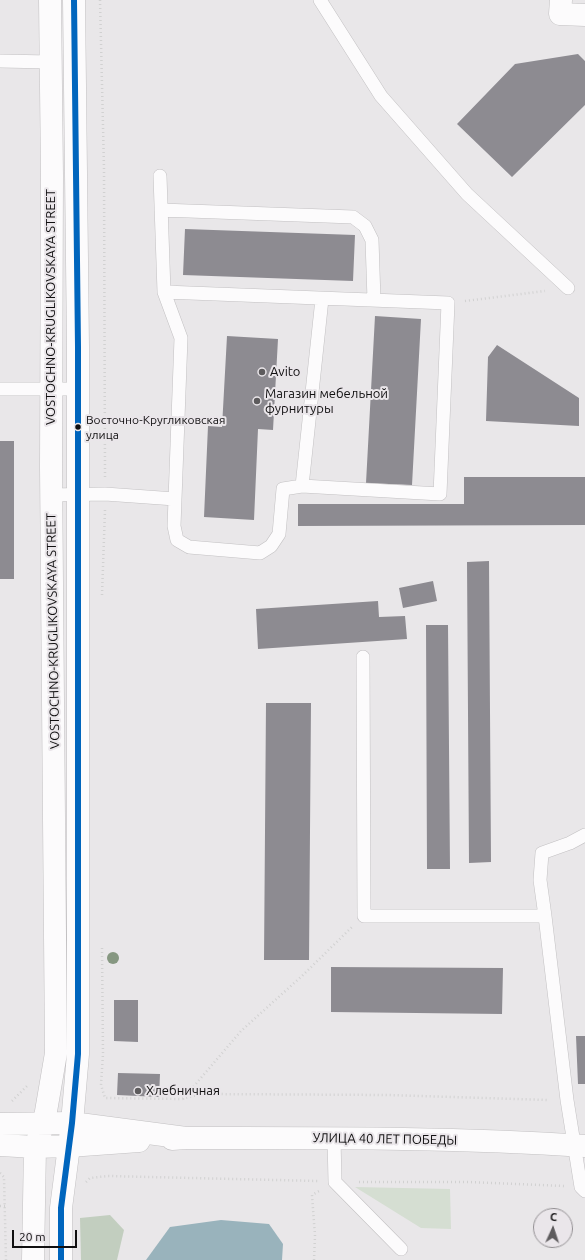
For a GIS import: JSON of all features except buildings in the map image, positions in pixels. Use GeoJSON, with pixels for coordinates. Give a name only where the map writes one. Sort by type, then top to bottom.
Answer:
{"type":"FeatureCollection","features":[{"type":"Feature","properties":{"kind":"street","name":"VOSTOCHNO-KRUGLIKOVSKAYA STREET"},"geometry":{"type":"LineString","coordinates":[[34,1260],[35,1147],[44,1123],[56,1053],[51,495],[52,175],[50,0]]}},
{"type":"Feature","properties":{"kind":"street","name":"VOSTOCHNO-KRUGLIKOVSKAYA STREET"},"geometry":{"type":"LineString","coordinates":[[72,1123],[78,1054],[77,176],[74,0]]}},
{"type":"Feature","properties":{"kind":"street"},"geometry":{"type":"LineString","coordinates":[[561,0],[560,14],[585,15]]}},
{"type":"Feature","properties":{"kind":"street"},"geometry":{"type":"LineString","coordinates":[[60,1260],[61,1208],[72,1123]]}},
{"type":"Feature","properties":{"kind":"street","name":"УЛИЦА 40 ЛЕТ ПОБЕДЫ"},"geometry":{"type":"LineString","coordinates":[[0,1124],[72,1123],[186,1138]]}},
{"type":"Feature","properties":{"kind":"street","name":"УЛИЦА 40 ЛЕТ ПОБЕДЫ"},"geometry":{"type":"LineString","coordinates":[[0,1145],[35,1147],[69,1146],[186,1138],[334,1138],[456,1140],[579,1145]]}},
{"type":"Feature","properties":{"kind":"lane"},"geometry":{"type":"LineString","coordinates":[[320,0],[381,96],[467,194],[568,288]]}},
{"type":"Feature","properties":{"kind":"lane"},"geometry":{"type":"LineString","coordinates":[[0,61],[50,62]]}},
{"type":"Feature","properties":{"kind":"lane"},"geometry":{"type":"LineString","coordinates":[[160,176],[164,292],[181,338],[174,526],[177,540],[189,547],[260,553],[271,546],[279,534],[283,489],[302,486],[440,494],[448,303],[164,292]]}},
{"type":"Feature","properties":{"kind":"lane"},"geometry":{"type":"LineString","coordinates":[[161,210],[353,217],[365,226],[372,240],[374,300]]}},
{"type":"Feature","properties":{"kind":"lane"},"geometry":{"type":"LineString","coordinates":[[302,486],[322,299]]}},
{"type":"Feature","properties":{"kind":"lane"},"geometry":{"type":"LineString","coordinates":[[0,389],[77,389]]}},
{"type":"Feature","properties":{"kind":"lane"},"geometry":{"type":"LineString","coordinates":[[51,495],[104,494],[175,499]]}},
{"type":"Feature","properties":{"kind":"lane"},"geometry":{"type":"LineString","coordinates":[[363,656],[364,916],[544,916]]}},
{"type":"Feature","properties":{"kind":"lane"},"geometry":{"type":"LineString","coordinates":[[583,1189],[579,1145],[567,1100],[540,880],[542,852],[570,843],[585,835]]}},
{"type":"Feature","properties":{"kind":"lane"},"geometry":{"type":"LineString","coordinates":[[334,1138],[335,1182],[401,1249]]}},
{"type":"Feature","properties":{"kind":"path"},"geometry":{"type":"LineString","coordinates":[[100,0],[104,176],[105,520],[102,596]]}},
{"type":"Feature","properties":{"kind":"path"},"geometry":{"type":"LineString","coordinates":[[448,303],[568,288]]}},
{"type":"Feature","properties":{"kind":"path"},"geometry":{"type":"LineString","coordinates":[[182,1099],[241,1031],[364,916]]}},
{"type":"Feature","properties":{"kind":"path"},"geometry":{"type":"LineString","coordinates":[[102,943],[103,1054],[101,1085],[105,1098],[182,1099],[202,1094],[388,1095],[567,1100]]}},
{"type":"Feature","properties":{"kind":"path"},"geometry":{"type":"LineString","coordinates":[[0,1173],[4,1177],[6,1260]]}},
{"type":"Feature","properties":{"kind":"path"},"geometry":{"type":"LineString","coordinates":[[82,1186],[90,1178],[108,1176],[335,1182],[469,1182],[583,1189]]}},
{"type":"Feature","properties":{"kind":"path"},"geometry":{"type":"LineString","coordinates":[[314,1260],[315,1236],[312,1195],[335,1182]]}},
{"type":"Feature","properties":{"kind":"path"},"geometry":{"type":"LineString","coordinates":[[0,1206],[5,1206]]}},
{"type":"Feature","properties":{"kind":"shaded area"},"geometry":{"type":"Polygon","coordinates":[[[355,1187],[450,1189],[451,1229],[421,1228],[355,1187]]]}},
{"type":"Feature","properties":{"kind":"green space"},"geometry":{"type":"Polygon","coordinates":[[[110,1215],[124,1230],[117,1260],[81,1260],[80,1218],[110,1215]]]}},
{"type":"Feature","properties":{"kind":"water"},"geometry":{"type":"Polygon","coordinates":[[[221,1220],[269,1224],[283,1244],[282,1260],[146,1260],[170,1227],[221,1220]]]}},
{"type":"Feature","properties":{"kind":"transit line"},"geometry":{"type":"LineString","coordinates":[[61,1260],[61,1208],[72,1123],[78,1054],[78,347],[74,0]]}},
{"type":"Feature","properties":{"kind":"place","name":"Avito"},"geometry":{"type":"Point","coordinates":[262,372]}},
{"type":"Feature","properties":{"kind":"place","name":"Магазин мебельной фурнитуры"},"geometry":{"type":"Point","coordinates":[257,401]}},
{"type":"Feature","properties":{"kind":"place","name":"Восточно-Кругликовская улица"},"geometry":{"type":"Point","coordinates":[78,427]}},
{"type":"Feature","properties":{"kind":"place","name":"Хлебничная"},"geometry":{"type":"Point","coordinates":[138,1091]}}]}
